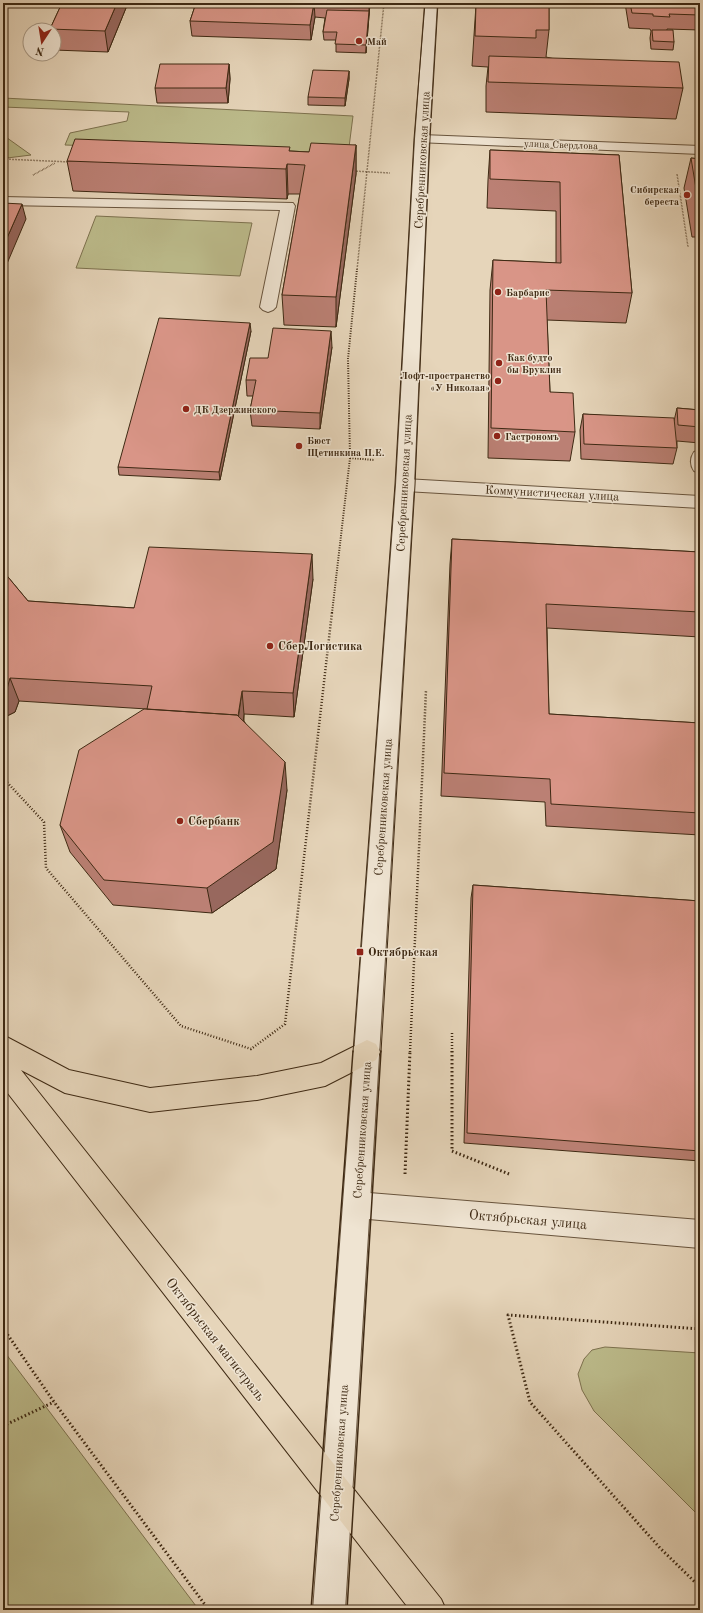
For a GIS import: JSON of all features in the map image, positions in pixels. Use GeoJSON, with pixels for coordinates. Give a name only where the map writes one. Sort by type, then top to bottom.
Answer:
{"type":"FeatureCollection","features":[{"type":"Feature","properties":{"kind":"main road"},"geometry":{"type":"LineString","coordinates":[[3,1047],[65,1081],[150,1100],[257,1088],[325,1074],[367,1052]]}},
{"type":"Feature","properties":{"kind":"main road","name":"Октябрьская магистраль"},"geometry":{"type":"LineString","coordinates":[[3,1067],[430,1610]]}},
{"type":"Feature","properties":{"kind":"street","name":"Серебренниковская улица"},"geometry":{"type":"LineString","coordinates":[[329,1610],[405,485],[422,139],[431,3]]}},
{"type":"Feature","properties":{"kind":"street","name":"улица Свердлова"},"geometry":{"type":"LineString","coordinates":[[422,139],[700,150]]}},
{"type":"Feature","properties":{"kind":"street","name":"Коммунистическая улица"},"geometry":{"type":"LineString","coordinates":[[405,485],[700,502]]}},
{"type":"Feature","properties":{"kind":"street","name":"Октябрьская улица"},"geometry":{"type":"LineString","coordinates":[[357,1205],[700,1234]]}},
{"type":"Feature","properties":{"kind":"lane"},"geometry":{"type":"LineString","coordinates":[[3,201],[288,206],[268,307]]}},
{"type":"Feature","properties":{"kind":"lane"},"geometry":{"type":"LineString","coordinates":[[700,456],[700,467]]}},
{"type":"Feature","properties":{"kind":"path"},"geometry":{"type":"LineString","coordinates":[[3,778],[44,822],[46,868],[182,1026],[251,1049],[285,1024],[350,458],[348,360],[384,3]]}},
{"type":"Feature","properties":{"kind":"path"},"geometry":{"type":"LineString","coordinates":[[3,159],[72,162]]}},
{"type":"Feature","properties":{"kind":"path"},"geometry":{"type":"LineString","coordinates":[[350,171],[421,174]]}},
{"type":"Feature","properties":{"kind":"path"},"geometry":{"type":"LineString","coordinates":[[676,174],[688,247]]}},
{"type":"Feature","properties":{"kind":"path"},"geometry":{"type":"LineString","coordinates":[[412,1177],[405,1176],[426,683]]}},
{"type":"Feature","properties":{"kind":"path"},"geometry":{"type":"LineString","coordinates":[[452,1033],[452,1151],[509,1174]]}},
{"type":"Feature","properties":{"kind":"path"},"geometry":{"type":"LineString","coordinates":[[700,1329],[508,1315],[530,1402],[660,1548],[700,1587]]}},
{"type":"Feature","properties":{"kind":"path"},"geometry":{"type":"LineString","coordinates":[[3,1328],[54,1402],[209,1610]]}},
{"type":"Feature","properties":{"kind":"path"},"geometry":{"type":"LineString","coordinates":[[3,1426],[54,1402]]}},
{"type":"Feature","properties":{"kind":"shaded area"},"geometry":{"type":"Polygon","coordinates":[[[3,98],[353,116],[348,155],[65,145],[70,133],[127,121],[129,112],[3,107],[3,98]]]}},
{"type":"Feature","properties":{"kind":"shaded area"},"geometry":{"type":"Polygon","coordinates":[[[3,135],[31,155],[7,158],[3,156],[3,135]]]}},
{"type":"Feature","properties":{"kind":"shaded area"},"geometry":{"type":"Polygon","coordinates":[[[96,216],[252,223],[240,276],[76,268],[96,216]]]}},
{"type":"Feature","properties":{"kind":"shaded area"},"geometry":{"type":"Polygon","coordinates":[[[605,1347],[700,1353],[700,1517],[594,1411],[582,1390],[578,1374],[584,1359],[592,1350],[605,1347]]]}},
{"type":"Feature","properties":{"kind":"shaded area"},"geometry":{"type":"Polygon","coordinates":[[[3,1350],[199,1610],[3,1610],[3,1350]]]}},
{"type":"Feature","properties":{"kind":"building"},"geometry":{"type":"Polygon","coordinates":[[[62,3],[117,3],[105,31],[62,29],[62,22],[53,22],[62,3]]]}},
{"type":"Feature","properties":{"kind":"building"},"geometry":{"type":"Polygon","coordinates":[[[196,3],[314,3],[310,25],[190,21],[196,3]]]}},
{"type":"Feature","properties":{"kind":"building"},"geometry":{"type":"Polygon","coordinates":[[[494,3],[549,3],[549,30],[536,30],[536,38],[475,36],[476,5],[494,6],[494,3]]]}},
{"type":"Feature","properties":{"kind":"building"},"geometry":{"type":"Polygon","coordinates":[[[630,3],[700,3],[700,15],[669,14],[670,17],[653,16],[653,14],[632,13],[630,3]]]}},
{"type":"Feature","properties":{"kind":"building"},"geometry":{"type":"Polygon","coordinates":[[[327,10],[369,11],[366,45],[335,44],[337,32],[323,32],[327,10]]]}},
{"type":"Feature","properties":{"kind":"building"},"geometry":{"type":"Polygon","coordinates":[[[652,30],[673,30],[674,42],[653,41],[652,30]]]}},
{"type":"Feature","properties":{"kind":"building"},"geometry":{"type":"Polygon","coordinates":[[[489,56],[679,62],[683,88],[488,82],[489,56]]]}},
{"type":"Feature","properties":{"kind":"building"},"geometry":{"type":"Polygon","coordinates":[[[160,64],[229,64],[226,88],[155,88],[160,64]]]}},
{"type":"Feature","properties":{"kind":"building"},"geometry":{"type":"Polygon","coordinates":[[[313,70],[349,71],[345,98],[308,97],[313,70]]]}},
{"type":"Feature","properties":{"kind":"building"},"geometry":{"type":"Polygon","coordinates":[[[75,139],[290,147],[289,151],[309,152],[311,143],[356,145],[336,297],[282,295],[305,165],[287,164],[286,169],[67,161],[75,139]]]}},
{"type":"Feature","properties":{"kind":"building"},"geometry":{"type":"Polygon","coordinates":[[[490,150],[619,155],[632,293],[546,290],[550,392],[573,393],[575,432],[491,428],[493,260],[561,263],[560,182],[490,179],[490,150]]]}},
{"type":"Feature","properties":{"kind":"building"},"geometry":{"type":"Polygon","coordinates":[[[691,158],[700,159],[700,207],[699,207],[691,158]]]}},
{"type":"Feature","properties":{"kind":"building"},"geometry":{"type":"Polygon","coordinates":[[[3,203],[22,204],[3,247],[3,203]]]}},
{"type":"Feature","properties":{"kind":"building","name":"ДК Дзержинского"},"geometry":{"type":"Polygon","coordinates":[[[159,318],[250,323],[219,472],[118,467],[159,318]]]}},
{"type":"Feature","properties":{"kind":"building"},"geometry":{"type":"Polygon","coordinates":[[[273,328],[331,331],[320,413],[250,410],[256,380],[246,380],[250,358],[268,358],[273,328]]]}},
{"type":"Feature","properties":{"kind":"building"},"geometry":{"type":"Polygon","coordinates":[[[677,408],[700,410],[700,427],[678,425],[677,408]]]}},
{"type":"Feature","properties":{"kind":"building"},"geometry":{"type":"Polygon","coordinates":[[[583,414],[674,418],[677,448],[584,444],[583,414]]]}},
{"type":"Feature","properties":{"kind":"building"},"geometry":{"type":"Polygon","coordinates":[[[452,539],[700,552],[700,612],[546,604],[549,714],[700,723],[700,813],[551,804],[550,779],[444,773],[452,539]]]}},
{"type":"Feature","properties":{"kind":"building"},"geometry":{"type":"Polygon","coordinates":[[[149,547],[312,554],[293,693],[242,691],[238,716],[147,709],[152,686],[10,678],[7,689],[3,691],[3,571],[28,601],[134,608],[149,547]]]}},
{"type":"Feature","properties":{"kind":"building","name":"Сбербанк"},"geometry":{"type":"Polygon","coordinates":[[[144,709],[237,715],[285,762],[273,842],[207,888],[104,880],[60,825],[79,750],[144,709]]]}},
{"type":"Feature","properties":{"kind":"building"},"geometry":{"type":"Polygon","coordinates":[[[473,885],[700,901],[700,1151],[467,1133],[473,885]]]}},
{"type":"Feature","properties":{"kind":"tram line"},"geometry":{"type":"LineString","coordinates":[[353,1052],[395,484],[414,139],[425,3]]}},
{"type":"Feature","properties":{"kind":"tram line"},"geometry":{"type":"LineString","coordinates":[[381,1052],[415,485],[430,139],[438,3]]}},
{"type":"Feature","properties":{"kind":"tram line"},"geometry":{"type":"LineString","coordinates":[[311,1610],[353,1051]]}},
{"type":"Feature","properties":{"kind":"tram line"},"geometry":{"type":"LineString","coordinates":[[347,1610],[381,1051]]}},
{"type":"Feature","properties":{"kind":"place","name":"Май"},"geometry":{"type":"Point","coordinates":[359,41]}},
{"type":"Feature","properties":{"kind":"place","name":"Сибирская береста"},"geometry":{"type":"Point","coordinates":[687,195]}},
{"type":"Feature","properties":{"kind":"place","name":"Барбарис"},"geometry":{"type":"Point","coordinates":[498,292]}},
{"type":"Feature","properties":{"kind":"place","name":"Как будто бы Бруклин"},"geometry":{"type":"Point","coordinates":[499,363]}},
{"type":"Feature","properties":{"kind":"place","name":"Лофт-пространство «У Николая»"},"geometry":{"type":"Point","coordinates":[498,381]}},
{"type":"Feature","properties":{"kind":"place","name":"ДК Дзержинского"},"geometry":{"type":"Point","coordinates":[186,409]}},
{"type":"Feature","properties":{"kind":"place","name":"Гастрономъ"},"geometry":{"type":"Point","coordinates":[497,436]}},
{"type":"Feature","properties":{"kind":"place","name":"Бюст Щетинкина П.Е."},"geometry":{"type":"Point","coordinates":[299,446]}},
{"type":"Feature","properties":{"kind":"place","name":"СберЛогистика"},"geometry":{"type":"Point","coordinates":[270,646]}},
{"type":"Feature","properties":{"kind":"place","name":"Сбербанк"},"geometry":{"type":"Point","coordinates":[180,821]}},
{"type":"Feature","properties":{"kind":"place","name":"Октябрьская"},"geometry":{"type":"Point","coordinates":[360,952]}}]}
